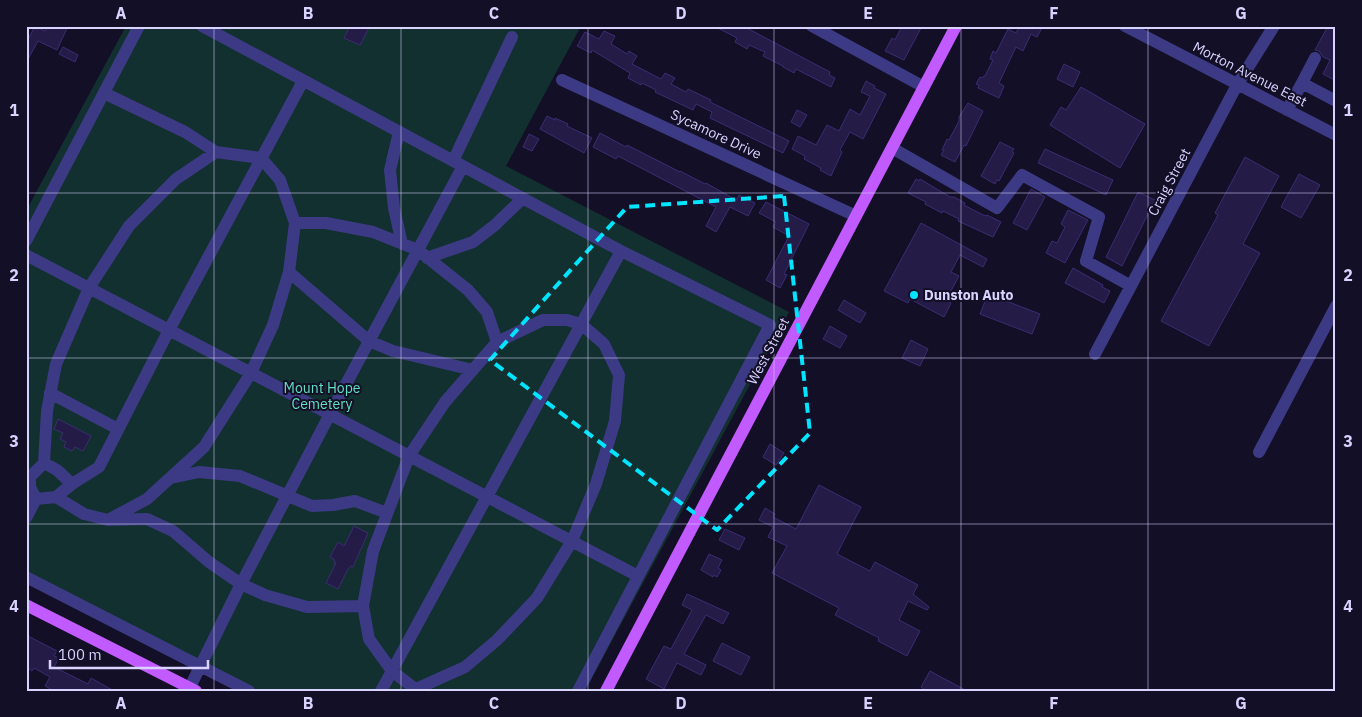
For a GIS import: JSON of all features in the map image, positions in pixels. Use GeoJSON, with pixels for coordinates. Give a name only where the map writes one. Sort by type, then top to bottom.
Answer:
{"type":"FeatureCollection","features":[{"type":"Feature","properties":{"kind":"main road","name":"West Street"},"geometry":{"type":"LineString","coordinates":[[606,691],[956,26]]}},
{"type":"Feature","properties":{"kind":"main road"},"geometry":{"type":"LineString","coordinates":[[26,605],[191,690]]}},
{"type":"Feature","properties":{"kind":"street"},"geometry":{"type":"LineString","coordinates":[[26,241],[139,26]]}},
{"type":"Feature","properties":{"kind":"street"},"geometry":{"type":"LineString","coordinates":[[202,26],[621,250],[770,325],[578,691]]}},
{"type":"Feature","properties":{"kind":"street"},"geometry":{"type":"LineString","coordinates":[[812,26],[924,87]]}},
{"type":"Feature","properties":{"kind":"street","name":"Morton Avenue East"},"geometry":{"type":"LineString","coordinates":[[1125,26],[1336,135]]}},
{"type":"Feature","properties":{"kind":"street","name":"Craig Street"},"geometry":{"type":"LineString","coordinates":[[1095,354],[1237,85],[1274,26]]}},
{"type":"Feature","properties":{"kind":"street"},"geometry":{"type":"LineString","coordinates":[[191,690],[200,666],[241,584],[330,414],[369,341],[423,254],[458,164],[512,37]]}},
{"type":"Feature","properties":{"kind":"street"},"geometry":{"type":"LineString","coordinates":[[1287,110],[1315,58]]}},
{"type":"Feature","properties":{"kind":"street","name":"Sycamore Drive"},"geometry":{"type":"LineString","coordinates":[[562,80],[856,216]]}},
{"type":"Feature","properties":{"kind":"street"},"geometry":{"type":"LineString","coordinates":[[36,499],[56,497],[72,484],[99,467],[261,158],[304,81]]}},
{"type":"Feature","properties":{"kind":"street"},"geometry":{"type":"LineString","coordinates":[[1302,83],[1336,100]]}},
{"type":"Feature","properties":{"kind":"street"},"geometry":{"type":"LineString","coordinates":[[104,93],[185,132],[216,152],[261,158],[280,180],[295,223],[289,272],[273,324],[251,373],[204,446],[147,499],[108,520]]}},
{"type":"Feature","properties":{"kind":"street"},"geometry":{"type":"LineString","coordinates":[[399,132],[390,170],[394,208],[402,244]]}},
{"type":"Feature","properties":{"kind":"street"},"geometry":{"type":"LineString","coordinates":[[892,148],[997,208],[1022,175],[1099,216],[1086,260],[1131,286]]}},
{"type":"Feature","properties":{"kind":"street"},"geometry":{"type":"LineString","coordinates":[[36,499],[30,487],[30,477],[44,464],[47,411],[56,364],[89,288],[129,226],[176,179],[216,152]]}},
{"type":"Feature","properties":{"kind":"street"},"geometry":{"type":"LineString","coordinates":[[423,254],[473,242],[495,225],[523,198]]}},
{"type":"Feature","properties":{"kind":"street"},"geometry":{"type":"LineString","coordinates":[[295,223],[326,223],[373,232],[423,254],[468,290],[487,312],[497,342]]}},
{"type":"Feature","properties":{"kind":"street"},"geometry":{"type":"LineString","coordinates":[[381,691],[621,250]]}},
{"type":"Feature","properties":{"kind":"street"},"geometry":{"type":"LineString","coordinates":[[26,255],[638,576]]}},
{"type":"Feature","properties":{"kind":"street"},"geometry":{"type":"LineString","coordinates":[[289,272],[369,341],[393,351],[473,370]]}},
{"type":"Feature","properties":{"kind":"street"},"geometry":{"type":"LineString","coordinates":[[1259,452],[1336,306]]}},
{"type":"Feature","properties":{"kind":"street"},"geometry":{"type":"LineString","coordinates":[[543,320],[567,320],[580,324],[604,344],[619,375],[615,421],[596,484],[572,541],[537,598],[497,640],[465,667],[417,690],[392,671],[369,639],[363,606],[373,551],[409,456],[445,402],[497,342],[543,320]]}},
{"type":"Feature","properties":{"kind":"street"},"geometry":{"type":"LineString","coordinates":[[50,393],[118,429]]}},
{"type":"Feature","properties":{"kind":"street"},"geometry":{"type":"LineString","coordinates":[[192,458],[199,472]]}},
{"type":"Feature","properties":{"kind":"street"},"geometry":{"type":"LineString","coordinates":[[44,464],[57,470],[72,484]]}},
{"type":"Feature","properties":{"kind":"street"},"geometry":{"type":"LineString","coordinates":[[169,479],[199,472],[240,476],[312,506],[333,506],[355,501],[387,513]]}},
{"type":"Feature","properties":{"kind":"street"},"geometry":{"type":"LineString","coordinates":[[56,497],[84,514],[108,520],[147,519],[172,531],[209,562],[241,584],[265,595],[306,607],[363,606]]}},
{"type":"Feature","properties":{"kind":"street"},"geometry":{"type":"LineString","coordinates":[[26,518],[36,499]]}},
{"type":"Feature","properties":{"kind":"street"},"geometry":{"type":"LineString","coordinates":[[147,499],[154,523]]}},
{"type":"Feature","properties":{"kind":"street"},"geometry":{"type":"LineString","coordinates":[[26,577],[249,691]]}},
{"type":"Feature","properties":{"kind":"highlighted area"},"geometry":{"type":"Polygon","coordinates":[[[784,196],[810,433],[717,530],[490,360],[627,207],[784,196]]]}},
{"type":"Feature","properties":{"kind":"green space","name":"Mount Hope Cemetery"},"geometry":{"type":"Polygon","coordinates":[[[126,26],[581,26],[506,166],[789,312],[585,691],[244,691],[26,582],[26,211],[126,26]]]}},
{"type":"Feature","properties":{"kind":"building"},"geometry":{"type":"Polygon","coordinates":[[[35,26],[45,31],[48,26],[68,26],[57,50],[38,41],[26,63],[26,43],[35,26]]]}},
{"type":"Feature","properties":{"kind":"building"},"geometry":{"type":"Polygon","coordinates":[[[350,26],[370,26],[360,45],[344,38],[350,26]]]}},
{"type":"Feature","properties":{"kind":"building"},"geometry":{"type":"Polygon","coordinates":[[[714,26],[743,26],[830,72],[829,75],[835,78],[831,87],[796,69],[794,73],[763,56],[765,52],[749,45],[747,49],[735,42],[737,38],[714,26]]]}},
{"type":"Feature","properties":{"kind":"building"},"geometry":{"type":"Polygon","coordinates":[[[902,26],[922,26],[904,60],[885,51],[892,38],[895,40],[902,26]]]}},
{"type":"Feature","properties":{"kind":"building"},"geometry":{"type":"Polygon","coordinates":[[[1016,26],[1043,26],[1037,37],[1031,34],[1023,51],[1016,47],[999,83],[1004,86],[999,98],[978,88],[979,85],[976,84],[980,77],[985,76],[993,60],[990,59],[993,51],[996,53],[1008,29],[1016,33],[1019,27],[1016,26]]]}},
{"type":"Feature","properties":{"kind":"building"},"geometry":{"type":"Polygon","coordinates":[[[1328,26],[1336,26],[1336,81],[1323,74],[1330,60],[1315,50],[1328,26]]]}},
{"type":"Feature","properties":{"kind":"building"},"geometry":{"type":"Polygon","coordinates":[[[604,31],[615,36],[611,44],[627,54],[629,51],[637,56],[632,64],[661,79],[665,73],[675,78],[671,84],[686,92],[688,89],[711,100],[710,102],[789,141],[783,153],[710,118],[712,112],[696,104],[693,110],[655,92],[656,90],[642,83],[641,85],[628,78],[630,73],[592,50],[591,53],[577,46],[585,32],[599,39],[604,31]]]}},
{"type":"Feature","properties":{"kind":"building"},"geometry":{"type":"Polygon","coordinates":[[[63,47],[78,55],[75,62],[59,54],[63,47]]]}},
{"type":"Feature","properties":{"kind":"building"},"geometry":{"type":"Polygon","coordinates":[[[1064,64],[1080,72],[1073,87],[1057,79],[1064,64]]]}},
{"type":"Feature","properties":{"kind":"building"},"geometry":{"type":"Polygon","coordinates":[[[866,81],[875,86],[874,88],[886,94],[863,139],[850,132],[840,150],[842,152],[831,176],[804,159],[805,156],[792,149],[798,136],[816,145],[827,125],[839,131],[850,109],[860,115],[870,96],[861,92],[866,81]]]}},
{"type":"Feature","properties":{"kind":"building"},"geometry":{"type":"Polygon","coordinates":[[[1081,87],[1145,124],[1120,168],[1050,125],[1061,107],[1066,110],[1081,87]]]}},
{"type":"Feature","properties":{"kind":"building"},"geometry":{"type":"Polygon","coordinates":[[[968,103],[983,111],[966,146],[964,145],[955,162],[941,155],[944,150],[942,150],[968,103]]]}},
{"type":"Feature","properties":{"kind":"building"},"geometry":{"type":"Polygon","coordinates":[[[797,110],[807,115],[800,127],[791,122],[797,110]]]}},
{"type":"Feature","properties":{"kind":"building"},"geometry":{"type":"Polygon","coordinates":[[[547,116],[568,124],[567,126],[592,138],[584,153],[540,129],[547,116]]]}},
{"type":"Feature","properties":{"kind":"building"},"geometry":{"type":"Polygon","coordinates":[[[600,133],[626,147],[627,145],[706,183],[736,200],[739,195],[755,203],[748,216],[730,207],[716,232],[706,226],[716,207],[618,156],[616,159],[593,147],[600,133]]]}},
{"type":"Feature","properties":{"kind":"building"},"geometry":{"type":"Polygon","coordinates":[[[529,134],[539,139],[532,151],[523,147],[529,134]]]}},
{"type":"Feature","properties":{"kind":"building"},"geometry":{"type":"Polygon","coordinates":[[[1000,142],[1014,149],[1012,152],[1014,153],[999,181],[997,180],[995,184],[981,176],[1000,142]]]}},
{"type":"Feature","properties":{"kind":"building"},"geometry":{"type":"Polygon","coordinates":[[[1045,149],[1113,180],[1106,195],[1038,163],[1045,149]]]}},
{"type":"Feature","properties":{"kind":"building"},"geometry":{"type":"Polygon","coordinates":[[[1245,157],[1279,176],[1243,244],[1260,253],[1209,346],[1161,321],[1218,215],[1215,213],[1245,157]]]}},
{"type":"Feature","properties":{"kind":"building"},"geometry":{"type":"Polygon","coordinates":[[[1299,174],[1320,185],[1301,218],[1281,207],[1299,174]]]}},
{"type":"Feature","properties":{"kind":"building"},"geometry":{"type":"Polygon","coordinates":[[[916,179],[919,181],[920,179],[950,197],[954,197],[965,203],[964,205],[983,215],[1001,222],[993,237],[958,221],[959,219],[943,211],[942,213],[908,193],[916,179]]]}},
{"type":"Feature","properties":{"kind":"building"},"geometry":{"type":"Polygon","coordinates":[[[1031,189],[1045,197],[1027,230],[1013,223],[1031,189]]]}},
{"type":"Feature","properties":{"kind":"building"},"geometry":{"type":"Polygon","coordinates":[[[1138,192],[1155,200],[1122,266],[1106,257],[1138,192]]]}},
{"type":"Feature","properties":{"kind":"building"},"geometry":{"type":"Polygon","coordinates":[[[766,202],[809,224],[784,274],[787,275],[780,288],[766,280],[789,236],[773,227],[776,222],[759,213],[766,202]]]}},
{"type":"Feature","properties":{"kind":"building"},"geometry":{"type":"Polygon","coordinates":[[[1068,210],[1088,220],[1065,263],[1046,253],[1052,241],[1057,243],[1065,227],[1061,224],[1068,210]]]}},
{"type":"Feature","properties":{"kind":"building"},"geometry":{"type":"Polygon","coordinates":[[[921,223],[987,259],[983,267],[960,255],[951,272],[959,276],[946,300],[951,303],[944,317],[910,299],[908,303],[884,291],[921,223]]]}},
{"type":"Feature","properties":{"kind":"building"},"geometry":{"type":"Polygon","coordinates":[[[1073,268],[1110,291],[1104,303],[1065,283],[1073,268]]]}},
{"type":"Feature","properties":{"kind":"building"},"geometry":{"type":"Polygon","coordinates":[[[988,294],[1040,314],[1032,334],[980,314],[988,294]]]}},
{"type":"Feature","properties":{"kind":"building"},"geometry":{"type":"Polygon","coordinates":[[[844,300],[866,313],[860,323],[838,310],[844,300]]]}},
{"type":"Feature","properties":{"kind":"building"},"geometry":{"type":"Polygon","coordinates":[[[830,326],[847,336],[840,348],[823,339],[830,326]]]}},
{"type":"Feature","properties":{"kind":"building"},"geometry":{"type":"Polygon","coordinates":[[[911,340],[928,349],[920,366],[902,358],[911,340]]]}},
{"type":"Feature","properties":{"kind":"building"},"geometry":{"type":"Polygon","coordinates":[[[58,419],[91,436],[83,451],[75,447],[72,451],[64,447],[66,442],[60,439],[63,433],[54,429],[58,419]]]}},
{"type":"Feature","properties":{"kind":"building"},"geometry":{"type":"Polygon","coordinates":[[[770,444],[784,453],[776,465],[763,457],[770,444]]]}},
{"type":"Feature","properties":{"kind":"building"},"geometry":{"type":"Polygon","coordinates":[[[819,485],[861,507],[837,554],[870,571],[875,562],[918,585],[913,594],[929,607],[927,610],[908,601],[899,620],[920,631],[907,656],[878,641],[879,638],[835,615],[839,608],[772,573],[787,546],[768,537],[773,527],[759,520],[765,508],[775,514],[773,517],[796,529],[819,485]]]}},
{"type":"Feature","properties":{"kind":"building"},"geometry":{"type":"Polygon","coordinates":[[[354,526],[368,533],[353,567],[351,566],[348,569],[338,589],[326,583],[336,563],[330,557],[338,542],[344,546],[354,526]]]}},
{"type":"Feature","properties":{"kind":"building"},"geometry":{"type":"Polygon","coordinates":[[[725,529],[745,538],[739,550],[719,540],[725,529]]]}},
{"type":"Feature","properties":{"kind":"building"},"geometry":{"type":"Polygon","coordinates":[[[709,554],[722,560],[718,568],[721,570],[717,577],[714,575],[713,577],[701,570],[709,554]]]}},
{"type":"Feature","properties":{"kind":"building"},"geometry":{"type":"Polygon","coordinates":[[[687,594],[729,613],[723,624],[706,615],[684,654],[706,665],[701,675],[677,663],[664,689],[646,679],[664,646],[671,649],[692,610],[682,605],[687,594]]]}},
{"type":"Feature","properties":{"kind":"building"},"geometry":{"type":"Polygon","coordinates":[[[26,635],[57,651],[54,656],[59,658],[54,667],[88,684],[91,678],[114,691],[54,691],[45,686],[50,677],[34,668],[32,671],[26,667],[26,635]]]}},
{"type":"Feature","properties":{"kind":"building"},"geometry":{"type":"Polygon","coordinates":[[[722,643],[750,657],[741,675],[713,661],[722,643]]]}},
{"type":"Feature","properties":{"kind":"building"},"geometry":{"type":"Polygon","coordinates":[[[930,671],[967,691],[927,691],[921,687],[930,671]]]}},
{"type":"Feature","properties":{"kind":"place","name":"Dunston Auto"},"geometry":{"type":"Point","coordinates":[914,295]}}]}
